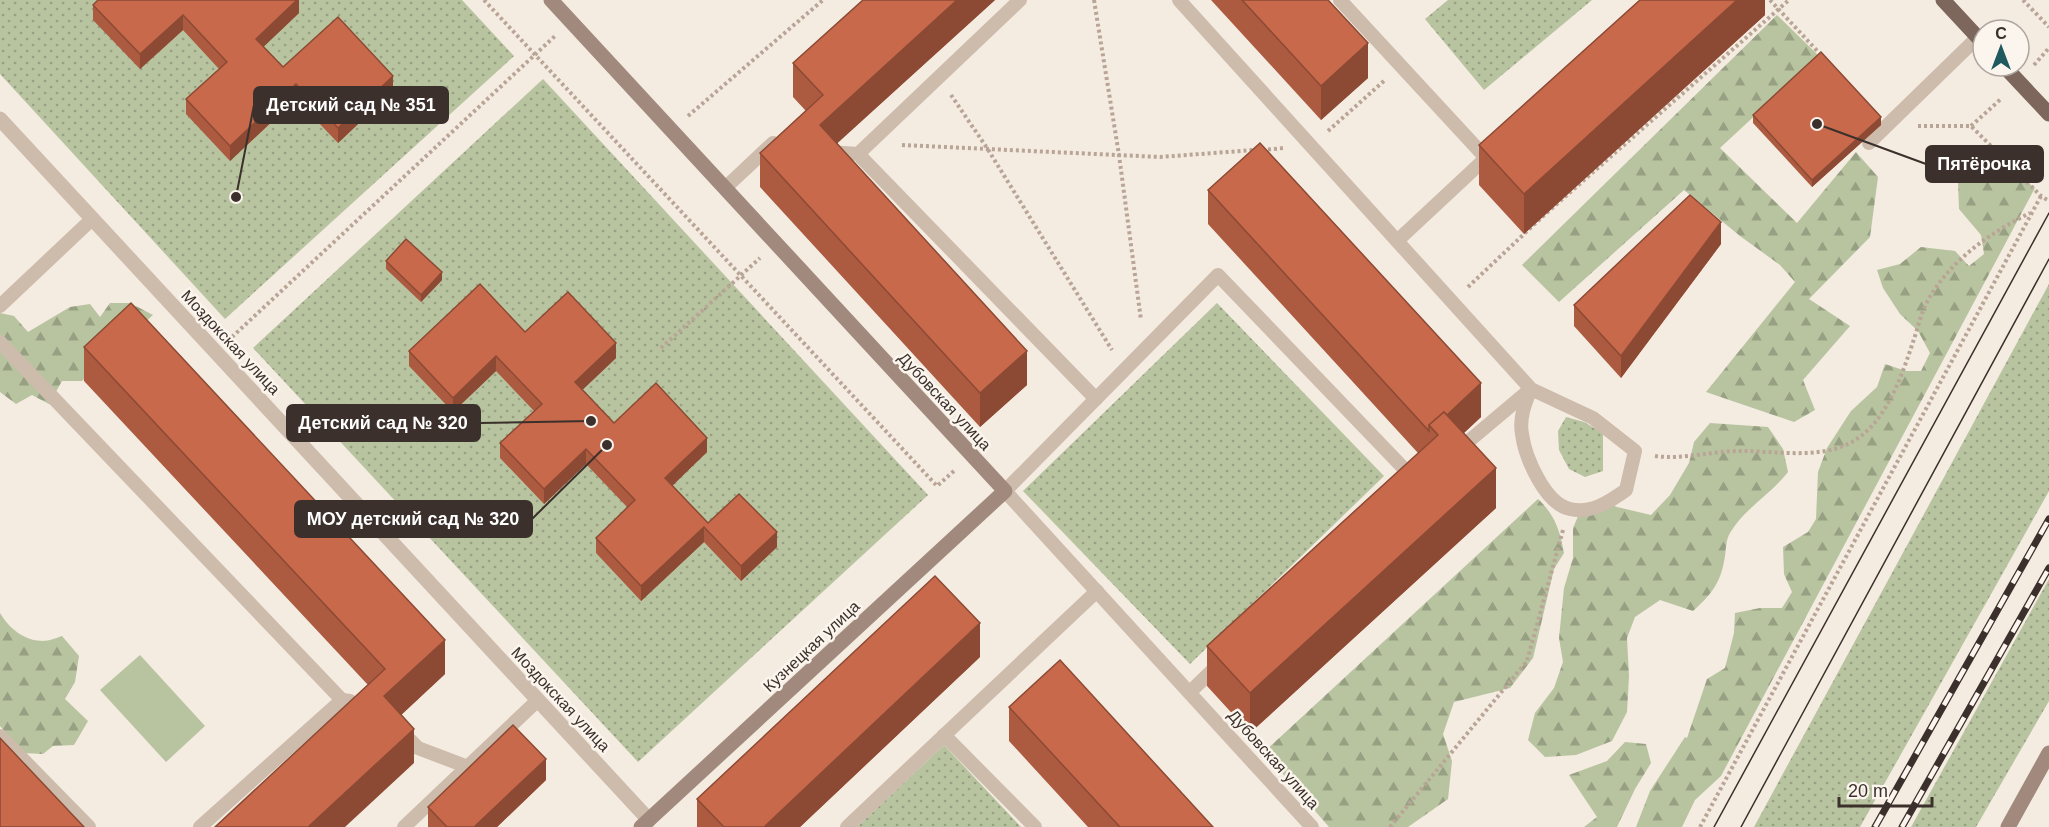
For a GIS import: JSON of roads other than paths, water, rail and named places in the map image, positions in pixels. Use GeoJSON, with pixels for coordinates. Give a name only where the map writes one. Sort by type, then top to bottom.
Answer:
{"type":"FeatureCollection","features":[{"type":"Feature","properties":{"kind":"main road"},"geometry":{"type":"LineString","coordinates":[[1943,0],[1971,30]]}},
{"type":"Feature","properties":{"kind":"main road"},"geometry":{"type":"LineString","coordinates":[[2015,78],[2049,114]]}},
{"type":"Feature","properties":{"kind":"street","name":"Дубовская улица"},"geometry":{"type":"LineString","coordinates":[[551,0],[1005,492]]}},
{"type":"Feature","properties":{"kind":"street","name":"Моздокская улица"},"geometry":{"type":"LineString","coordinates":[[0,119],[538,700],[648,825]]}},
{"type":"Feature","properties":{"kind":"street","name":"Кузнецкая улица"},"geometry":{"type":"LineString","coordinates":[[648,825],[1005,492]]}},
{"type":"Feature","properties":{"kind":"street"},"geometry":{"type":"LineString","coordinates":[[2008,827],[2049,753]]}},
{"type":"Feature","properties":{"kind":"lane"},"geometry":{"type":"LineString","coordinates":[[858,154],[1020,0]]}},
{"type":"Feature","properties":{"kind":"lane"},"geometry":{"type":"LineString","coordinates":[[1179,0],[1531,389],[1593,418],[1635,452],[1626,490],[1608,503],[1591,509],[1569,509],[1553,499],[1538,479],[1521,433],[1523,407],[1531,389]]}},
{"type":"Feature","properties":{"kind":"lane"},"geometry":{"type":"LineString","coordinates":[[1340,0],[1486,158]]}},
{"type":"Feature","properties":{"kind":"lane"},"geometry":{"type":"LineString","coordinates":[[1869,143],[1971,48]]}},
{"type":"Feature","properties":{"kind":"lane"},"geometry":{"type":"LineString","coordinates":[[725,188],[780,136]]}},
{"type":"Feature","properties":{"kind":"lane"},"geometry":{"type":"LineString","coordinates":[[1397,242],[1503,142]]}},
{"type":"Feature","properties":{"kind":"lane"},"geometry":{"type":"LineString","coordinates":[[821,145],[828,152],[858,154],[1096,399]]}},
{"type":"Feature","properties":{"kind":"lane"},"geometry":{"type":"LineString","coordinates":[[0,306],[92,219]]}},
{"type":"Feature","properties":{"kind":"lane"},"geometry":{"type":"LineString","coordinates":[[1005,492],[1218,275],[1413,479]]}},
{"type":"Feature","properties":{"kind":"lane"},"geometry":{"type":"LineString","coordinates":[[0,342],[342,700],[363,702]]}},
{"type":"Feature","properties":{"kind":"lane"},"geometry":{"type":"LineString","coordinates":[[1449,458],[1531,389]]}},
{"type":"Feature","properties":{"kind":"lane","name":"Дубовская улица"},"geometry":{"type":"LineString","coordinates":[[1005,492],[1312,827]]}},
{"type":"Feature","properties":{"kind":"lane"},"geometry":{"type":"LineString","coordinates":[[847,827],[1097,591]]}},
{"type":"Feature","properties":{"kind":"lane"},"geometry":{"type":"LineString","coordinates":[[1190,692],[1231,652]]}},
{"type":"Feature","properties":{"kind":"lane"},"geometry":{"type":"LineString","coordinates":[[200,827],[342,700]]}},
{"type":"Feature","properties":{"kind":"lane"},"geometry":{"type":"LineString","coordinates":[[404,827],[538,700]]}},
{"type":"Feature","properties":{"kind":"lane"},"geometry":{"type":"LineString","coordinates":[[393,723],[418,748],[468,767]]}},
{"type":"Feature","properties":{"kind":"lane"},"geometry":{"type":"LineString","coordinates":[[944,735],[1035,827]]}},
{"type":"Feature","properties":{"kind":"lane"},"geometry":{"type":"LineString","coordinates":[[0,736],[89,827]]}},
{"type":"Feature","properties":{"kind":"tram line"},"geometry":{"type":"LineString","coordinates":[[1714,827],[2049,213]]}},
{"type":"Feature","properties":{"kind":"tram line"},"geometry":{"type":"LineString","coordinates":[[1741,827],[2049,259]]}},
{"type":"Feature","properties":{"kind":"railway"},"geometry":{"type":"LineString","coordinates":[[1875,827],[2049,519]]}},
{"type":"Feature","properties":{"kind":"railway"},"geometry":{"type":"LineString","coordinates":[[1902,827],[2049,568]]}},
{"type":"Feature","properties":{"kind":"place","name":"Пятёрочка"},"geometry":{"type":"Point","coordinates":[1817,124]}},
{"type":"Feature","properties":{"kind":"place","name":"Детский сад № 351"},"geometry":{"type":"Point","coordinates":[236,197]}},
{"type":"Feature","properties":{"kind":"place","name":"Детский сад № 320"},"geometry":{"type":"Point","coordinates":[591,421]}},
{"type":"Feature","properties":{"kind":"place","name":"МОУ детский сад № 320"},"geometry":{"type":"Point","coordinates":[607,445]}}]}
